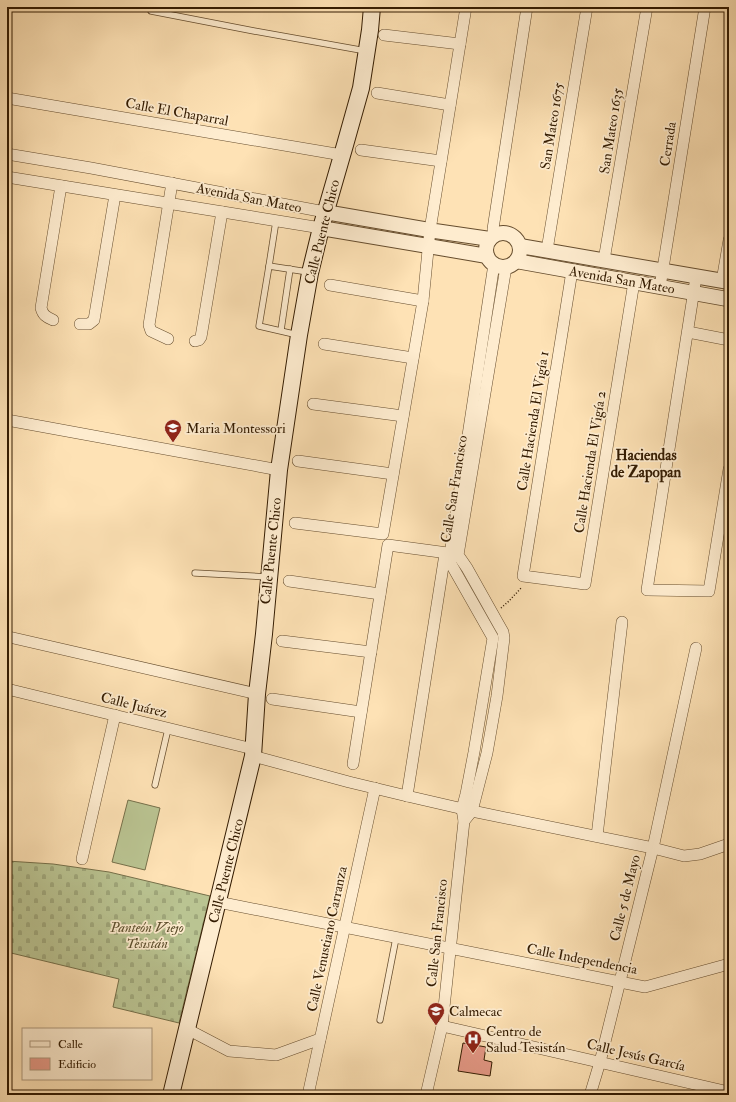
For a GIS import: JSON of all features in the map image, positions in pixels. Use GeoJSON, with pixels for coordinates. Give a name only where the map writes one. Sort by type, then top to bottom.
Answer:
{"type":"FeatureCollection","features":[{"type":"Feature","properties":{"kind":"main road","name":"Calle Puente Chico"},"geometry":{"type":"LineString","coordinates":[[171,1095],[253,753],[257,694],[279,470],[299,335],[310,273],[325,212],[361,88],[372,7]]}},
{"type":"Feature","properties":{"kind":"street"},"geometry":{"type":"LineString","coordinates":[[412,244],[423,229],[441,161],[466,7]]}},
{"type":"Feature","properties":{"kind":"street"},"geometry":{"type":"LineString","coordinates":[[520,246],[520,254],[501,262],[486,247],[492,237],[527,7]]}},
{"type":"Feature","properties":{"kind":"street","name":"San Mateo 1675"},"geometry":{"type":"LineString","coordinates":[[546,250],[587,7]]}},
{"type":"Feature","properties":{"kind":"street","name":"San Mateo 1635"},"geometry":{"type":"LineString","coordinates":[[602,260],[647,7]]}},
{"type":"Feature","properties":{"kind":"street","name":"Cerrada"},"geometry":{"type":"LineString","coordinates":[[660,287],[705,7]]}},
{"type":"Feature","properties":{"kind":"street"},"geometry":{"type":"LineString","coordinates":[[384,36],[460,44]]}},
{"type":"Feature","properties":{"kind":"street"},"geometry":{"type":"LineString","coordinates":[[377,93],[450,105]]}},
{"type":"Feature","properties":{"kind":"street","name":"Calle El Chaparral"},"geometry":{"type":"LineString","coordinates":[[7,98],[342,155]]}},
{"type":"Feature","properties":{"kind":"street"},"geometry":{"type":"LineString","coordinates":[[361,150],[441,161]]}},
{"type":"Feature","properties":{"kind":"street","name":"Avenida San Mateo"},"geometry":{"type":"LineString","coordinates":[[7,154],[423,229],[492,237],[500,233],[506,233],[517,240],[520,246],[727,282],[726,290],[728,300],[634,282],[501,262],[428,246],[276,220],[7,178]]}},
{"type":"Feature","properties":{"kind":"street"},"geometry":{"type":"LineString","coordinates":[[168,339],[151,331],[150,325],[172,183]]}},
{"type":"Feature","properties":{"kind":"street"},"geometry":{"type":"LineString","coordinates":[[53,320],[46,317],[41,308],[60,186]]}},
{"type":"Feature","properties":{"kind":"street"},"geometry":{"type":"LineString","coordinates":[[80,324],[89,324],[94,320],[115,195]]}},
{"type":"Feature","properties":{"kind":"street"},"geometry":{"type":"LineString","coordinates":[[195,341],[199,340],[201,337],[222,212]]}},
{"type":"Feature","properties":{"kind":"street"},"geometry":{"type":"LineString","coordinates":[[295,522],[383,534],[423,301],[428,246],[423,229]]}},
{"type":"Feature","properties":{"kind":"street"},"geometry":{"type":"LineString","coordinates":[[727,282],[729,240]]}},
{"type":"Feature","properties":{"kind":"street"},"geometry":{"type":"LineString","coordinates":[[595,276],[602,260]]}},
{"type":"Feature","properties":{"kind":"street","name":"Calle San Francisco"},"geometry":{"type":"LineString","coordinates":[[467,810],[466,794],[493,638],[451,564],[451,554],[501,262]]}},
{"type":"Feature","properties":{"kind":"street","name":"Calle Hacienda El Vigía 1"},"geometry":{"type":"LineString","coordinates":[[523,576],[572,272]]}},
{"type":"Feature","properties":{"kind":"street"},"geometry":{"type":"LineString","coordinates":[[696,277],[647,590],[709,591],[729,469]]}},
{"type":"Feature","properties":{"kind":"street","name":"Calle Hacienda El Vigía 2"},"geometry":{"type":"LineString","coordinates":[[523,576],[585,584],[634,282]]}},
{"type":"Feature","properties":{"kind":"street"},"geometry":{"type":"LineString","coordinates":[[330,285],[423,301]]}},
{"type":"Feature","properties":{"kind":"street"},"geometry":{"type":"LineString","coordinates":[[688,332],[729,340]]}},
{"type":"Feature","properties":{"kind":"street"},"geometry":{"type":"LineString","coordinates":[[324,344],[413,358]]}},
{"type":"Feature","properties":{"kind":"street"},"geometry":{"type":"LineString","coordinates":[[313,404],[403,416]]}},
{"type":"Feature","properties":{"kind":"street"},"geometry":{"type":"LineString","coordinates":[[7,420],[279,470]]}},
{"type":"Feature","properties":{"kind":"street"},"geometry":{"type":"LineString","coordinates":[[298,461],[393,474]]}},
{"type":"Feature","properties":{"kind":"street"},"geometry":{"type":"LineString","coordinates":[[353,764],[388,545],[451,554],[407,796]]}},
{"type":"Feature","properties":{"kind":"street","name":"Calle San Francisco"},"geometry":{"type":"LineString","coordinates":[[426,1095],[442,1026],[464,821],[487,753],[497,696],[504,638],[503,632],[467,568],[451,554]]}},
{"type":"Feature","properties":{"kind":"street"},"geometry":{"type":"LineString","coordinates":[[289,581],[380,594]]}},
{"type":"Feature","properties":{"kind":"street"},"geometry":{"type":"LineString","coordinates":[[597,836],[622,622]]}},
{"type":"Feature","properties":{"kind":"street"},"geometry":{"type":"LineString","coordinates":[[493,638],[503,632]]}},
{"type":"Feature","properties":{"kind":"street"},"geometry":{"type":"LineString","coordinates":[[9,637],[257,694]]}},
{"type":"Feature","properties":{"kind":"street"},"geometry":{"type":"LineString","coordinates":[[282,641],[371,652]]}},
{"type":"Feature","properties":{"kind":"street","name":"Calle 5 de Mayo"},"geometry":{"type":"LineString","coordinates":[[590,1095],[600,1062],[653,848],[696,648]]}},
{"type":"Feature","properties":{"kind":"street","name":"Calle Juárez"},"geometry":{"type":"LineString","coordinates":[[7,689],[168,729],[349,782],[467,810],[597,836],[684,856],[700,854],[729,844]]}},
{"type":"Feature","properties":{"kind":"street"},"geometry":{"type":"LineString","coordinates":[[484,694],[497,696]]}},
{"type":"Feature","properties":{"kind":"street"},"geometry":{"type":"LineString","coordinates":[[272,700],[361,712]]}},
{"type":"Feature","properties":{"kind":"street"},"geometry":{"type":"LineString","coordinates":[[82,859],[115,715]]}},
{"type":"Feature","properties":{"kind":"street"},"geometry":{"type":"LineString","coordinates":[[474,752],[487,753]]}},
{"type":"Feature","properties":{"kind":"street","name":"Calle Venustiano Carranza"},"geometry":{"type":"LineString","coordinates":[[308,1095],[375,788]]}},
{"type":"Feature","properties":{"kind":"street","name":"Calle Independencia"},"geometry":{"type":"LineString","coordinates":[[218,902],[645,987],[729,964]]}},
{"type":"Feature","properties":{"kind":"street","name":"Calle Jesús García"},"geometry":{"type":"LineString","coordinates":[[442,1026],[729,1092]]}},
{"type":"Feature","properties":{"kind":"street"},"geometry":{"type":"LineString","coordinates":[[187,1029],[229,1051],[276,1054],[320,1039]]}},
{"type":"Feature","properties":{"kind":"lane"},"geometry":{"type":"LineString","coordinates":[[151,11],[366,51]]}},
{"type":"Feature","properties":{"kind":"lane"},"geometry":{"type":"LineString","coordinates":[[276,220],[259,326],[299,335]]}},
{"type":"Feature","properties":{"kind":"lane"},"geometry":{"type":"LineString","coordinates":[[269,266],[310,273]]}},
{"type":"Feature","properties":{"kind":"lane"},"geometry":{"type":"LineString","coordinates":[[280,330],[290,269]]}},
{"type":"Feature","properties":{"kind":"lane"},"geometry":{"type":"LineString","coordinates":[[195,573],[268,577]]}},
{"type":"Feature","properties":{"kind":"lane"},"geometry":{"type":"LineString","coordinates":[[154,785],[168,729]]}},
{"type":"Feature","properties":{"kind":"lane"},"geometry":{"type":"LineString","coordinates":[[380,1020],[396,938]]}},
{"type":"Feature","properties":{"kind":"path"},"geometry":{"type":"LineString","coordinates":[[493,614],[509,601],[522,587],[523,576]]}},
{"type":"Feature","properties":{"kind":"green space"},"geometry":{"type":"Polygon","coordinates":[[[128,800],[160,808],[145,870],[112,862],[128,800]]]}},
{"type":"Feature","properties":{"kind":"green space","name":"Panteón Viejo Tesistán"},"geometry":{"type":"Polygon","coordinates":[[[7,861],[53,864],[109,872],[210,896],[179,1023],[113,1007],[119,979],[7,952],[7,861]]]}},
{"type":"Feature","properties":{"kind":"building","name":"Centro de Salud Tesistán"},"geometry":{"type":"Polygon","coordinates":[[[463,1043],[486,1047],[484,1060],[492,1062],[490,1076],[458,1071],[463,1043]]]}},
{"type":"Feature","properties":{"kind":"place","name":"Maria Montessori"},"geometry":{"type":"Point","coordinates":[173,443]}},
{"type":"Feature","properties":{"kind":"place","name":"Calmecac"},"geometry":{"type":"Point","coordinates":[436,1026]}},
{"type":"Feature","properties":{"kind":"place","name":"Centro de Salud Tesistán"},"geometry":{"type":"Point","coordinates":[473,1054]}},
{"type":"Feature","properties":{"kind":"district","name":"Haciendas de Zapopan"},"geometry":{"type":"Point","coordinates":[646,464]}}]}
